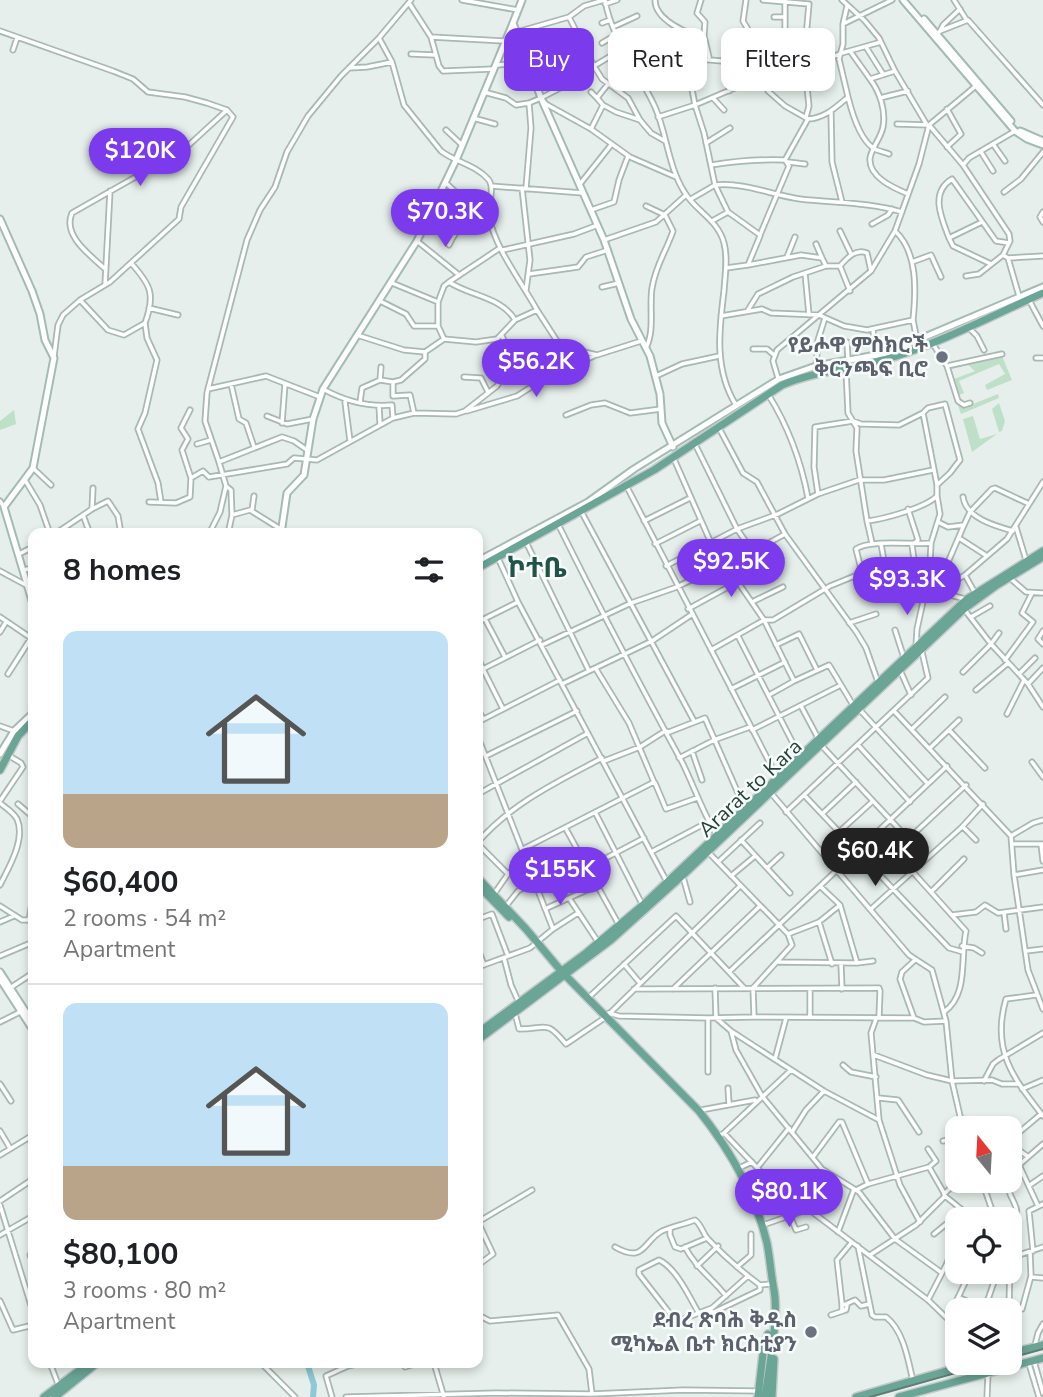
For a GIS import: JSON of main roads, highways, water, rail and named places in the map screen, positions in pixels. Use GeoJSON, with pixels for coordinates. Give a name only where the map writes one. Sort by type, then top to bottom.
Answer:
{"type":"FeatureCollection","features":[{"type":"Feature","properties":{"kind":"main road"},"geometry":{"type":"LineString","coordinates":[[483,566],[581,511],[603,495],[626,485],[673,451],[695,444],[782,385],[804,375],[847,364],[889,359],[1043,293]]}},
{"type":"Feature","properties":{"kind":"main road","name":"Ararat to Kara"},"geometry":{"type":"LineString","coordinates":[[856,707],[900,670],[967,599],[1026,560],[1041,555]]}},
{"type":"Feature","properties":{"kind":"main road","name":"Ararat to Kara"},"geometry":{"type":"LineString","coordinates":[[934,633],[1041,555]]}},
{"type":"Feature","properties":{"kind":"main road","name":"Ararat to Kara"},"geometry":{"type":"LineString","coordinates":[[483,1032],[611,940],[708,852],[878,683],[918,648]]}},
{"type":"Feature","properties":{"kind":"main road"},"geometry":{"type":"LineString","coordinates":[[0,771],[4,755],[28,725]]}},
{"type":"Feature","properties":{"kind":"main road","name":"Ararat to Kara"},"geometry":{"type":"LineString","coordinates":[[483,1032],[519,1003],[564,973],[620,926],[716,835],[769,790],[800,757],[820,742]]}},
{"type":"Feature","properties":{"kind":"main road"},"geometry":{"type":"LineString","coordinates":[[483,883],[504,908]]}},
{"type":"Feature","properties":{"kind":"main road"},"geometry":{"type":"LineString","coordinates":[[483,889],[722,1134],[739,1168],[767,1243],[774,1289],[770,1337],[764,1345],[761,1395]]}},
{"type":"Feature","properties":{"kind":"main road"},"geometry":{"type":"LineString","coordinates":[[770,1337],[775,1345],[772,1397]]}},
{"type":"Feature","properties":{"kind":"main road"},"geometry":{"type":"LineString","coordinates":[[899,1397],[1043,1358]]}},
{"type":"Feature","properties":{"kind":"main road"},"geometry":{"type":"LineString","coordinates":[[44,1397],[83,1368]]}},
{"type":"Feature","properties":{"kind":"main road"},"geometry":{"type":"LineString","coordinates":[[57,1397],[91,1368]]}},
{"type":"Feature","properties":{"kind":"main road"},"geometry":{"type":"LineString","coordinates":[[856,1397],[945,1372]]}},
{"type":"Feature","properties":{"kind":"main road"},"geometry":{"type":"LineString","coordinates":[[916,1380],[922,1390]]}},
{"type":"Feature","properties":{"kind":"waterway"},"geometry":{"type":"LineString","coordinates":[[309,1368],[314,1385],[313,1397]]}},
{"type":"Feature","properties":{"kind":"tram line"},"geometry":{"type":"LineString","coordinates":[[1022,1355],[1043,1349]]}},
{"type":"Feature","properties":{"kind":"tram line"},"geometry":{"type":"LineString","coordinates":[[870,1397],[948,1375]]}},
{"type":"Feature","properties":{"kind":"place","name":"የይሖዋ ምስክሮች ቅርንጫፍ ቢሮ"},"geometry":{"type":"Point","coordinates":[942,357]}},
{"type":"Feature","properties":{"kind":"place","name":"ደብረ ጽባሕ ቅዱስ ሚካኤል ቤተ ክርስቲያን"},"geometry":{"type":"Point","coordinates":[811,1332]}},
{"type":"Feature","properties":{"kind":"district","name":"ኮተቤ"},"geometry":{"type":"Point","coordinates":[537,568]}}]}
